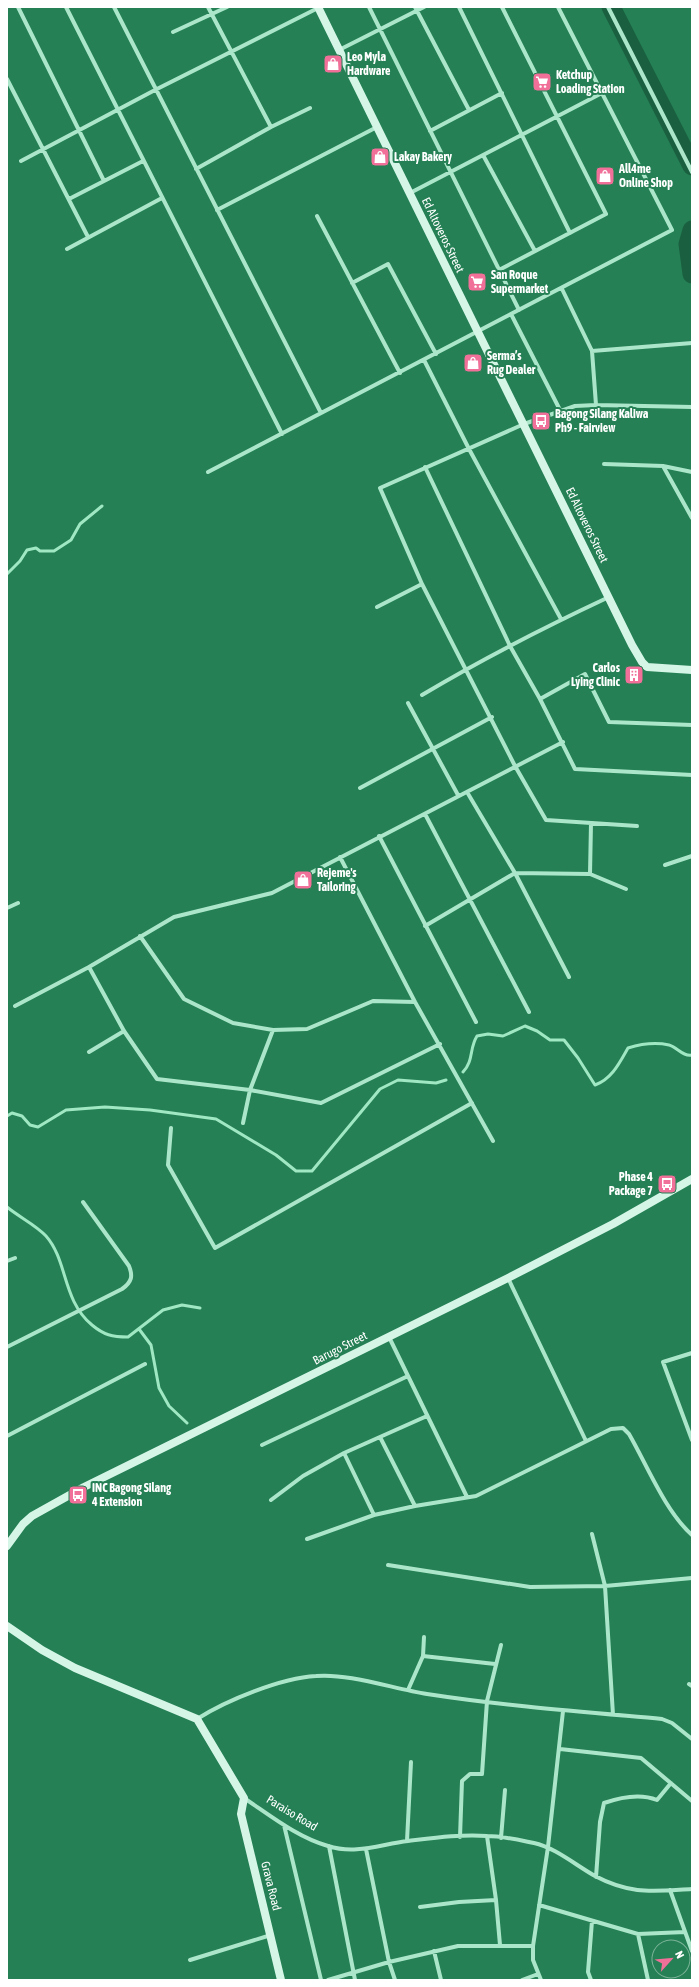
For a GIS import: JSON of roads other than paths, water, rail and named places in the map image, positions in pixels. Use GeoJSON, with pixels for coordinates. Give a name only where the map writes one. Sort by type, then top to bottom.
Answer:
{"type":"FeatureCollection","features":[{"type":"Feature","properties":{"kind":"street"},"geometry":{"type":"LineString","coordinates":[[18,7],[104,181]]}},
{"type":"Feature","properties":{"kind":"street"},"geometry":{"type":"LineString","coordinates":[[66,7],[282,434]]}},
{"type":"Feature","properties":{"kind":"street"},"geometry":{"type":"LineString","coordinates":[[114,7],[321,413]]}},
{"type":"Feature","properties":{"kind":"street"},"geometry":{"type":"LineString","coordinates":[[208,7],[271,127]]}},
{"type":"Feature","properties":{"kind":"street"},"geometry":{"type":"LineString","coordinates":[[174,32],[227,7]]}},
{"type":"Feature","properties":{"kind":"street"},"geometry":{"type":"LineString","coordinates":[[21,161],[155,90],[318,7]]}},
{"type":"Feature","properties":{"kind":"street","name":"Ed Altoveros Street"},"geometry":{"type":"LineString","coordinates":[[318,7],[632,645],[642,662],[647,667],[692,670]]}},
{"type":"Feature","properties":{"kind":"street"},"geometry":{"type":"LineString","coordinates":[[369,7],[519,310]]}},
{"type":"Feature","properties":{"kind":"street"},"geometry":{"type":"LineString","coordinates":[[339,50],[416,9],[424,7]]}},
{"type":"Feature","properties":{"kind":"street"},"geometry":{"type":"LineString","coordinates":[[459,7],[570,233]]}},
{"type":"Feature","properties":{"kind":"street"},"geometry":{"type":"LineString","coordinates":[[499,270],[606,214],[502,7]]}},
{"type":"Feature","properties":{"kind":"street"},"geometry":{"type":"LineString","coordinates":[[208,472],[511,314],[562,289],[672,230],[558,7]]}},
{"type":"Feature","properties":{"kind":"street"},"geometry":{"type":"LineString","coordinates":[[608,7],[692,172]]}},
{"type":"Feature","properties":{"kind":"street"},"geometry":{"type":"LineString","coordinates":[[416,9],[469,110]]}},
{"type":"Feature","properties":{"kind":"street"},"geometry":{"type":"LineString","coordinates":[[7,79],[88,237]]}},
{"type":"Feature","properties":{"kind":"street"},"geometry":{"type":"LineString","coordinates":[[430,131],[502,93]]}},
{"type":"Feature","properties":{"kind":"street"},"geometry":{"type":"LineString","coordinates":[[410,193],[602,93]]}},
{"type":"Feature","properties":{"kind":"street"},"geometry":{"type":"LineString","coordinates":[[196,169],[271,127],[310,108]]}},
{"type":"Feature","properties":{"kind":"street"},"geometry":{"type":"LineString","coordinates":[[217,210],[377,127]]}},
{"type":"Feature","properties":{"kind":"street"},"geometry":{"type":"LineString","coordinates":[[484,155],[535,251]]}},
{"type":"Feature","properties":{"kind":"street"},"geometry":{"type":"LineString","coordinates":[[69,198],[144,161]]}},
{"type":"Feature","properties":{"kind":"street"},"geometry":{"type":"LineString","coordinates":[[67,249],[162,198]]}},
{"type":"Feature","properties":{"kind":"street"},"geometry":{"type":"LineString","coordinates":[[317,216],[400,373]]}},
{"type":"Feature","properties":{"kind":"street"},"geometry":{"type":"LineString","coordinates":[[352,283],[388,264],[436,354]]}},
{"type":"Feature","properties":{"kind":"street"},"geometry":{"type":"LineString","coordinates":[[562,289],[592,351],[596,405]]}},
{"type":"Feature","properties":{"kind":"street"},"geometry":{"type":"LineString","coordinates":[[511,314],[560,410]]}},
{"type":"Feature","properties":{"kind":"street"},"geometry":{"type":"LineString","coordinates":[[592,351],[692,343]]}},
{"type":"Feature","properties":{"kind":"street"},"geometry":{"type":"LineString","coordinates":[[424,360],[469,449],[561,619]]}},
{"type":"Feature","properties":{"kind":"street"},"geometry":{"type":"LineString","coordinates":[[638,826],[546,820],[515,766],[492,717],[422,584],[380,488],[524,424],[560,410],[575,406],[692,407]]}},
{"type":"Feature","properties":{"kind":"street"},"geometry":{"type":"LineString","coordinates":[[604,464],[663,466],[692,472]]}},
{"type":"Feature","properties":{"kind":"street"},"geometry":{"type":"LineString","coordinates":[[663,466],[692,518]]}},
{"type":"Feature","properties":{"kind":"street"},"geometry":{"type":"LineString","coordinates":[[425,467],[510,646],[563,742],[575,769],[692,774]]}},
{"type":"Feature","properties":{"kind":"street"},"geometry":{"type":"LineString","coordinates":[[377,608],[422,584]]}},
{"type":"Feature","properties":{"kind":"street"},"geometry":{"type":"LineString","coordinates":[[422,695],[466,668],[561,619],[609,597]]}},
{"type":"Feature","properties":{"kind":"street"},"geometry":{"type":"LineString","coordinates":[[540,699],[585,674],[609,722],[692,725]]}},
{"type":"Feature","properties":{"kind":"street"},"geometry":{"type":"LineString","coordinates":[[408,703],[431,748],[458,795]]}},
{"type":"Feature","properties":{"kind":"street"},"geometry":{"type":"LineString","coordinates":[[360,788],[431,748],[492,717]]}},
{"type":"Feature","properties":{"kind":"street"},"geometry":{"type":"LineString","coordinates":[[16,1006],[89,967],[174,917],[272,893],[425,814],[458,795],[563,742]]}},
{"type":"Feature","properties":{"kind":"street"},"geometry":{"type":"LineString","coordinates":[[466,792],[515,873],[569,977]]}},
{"type":"Feature","properties":{"kind":"street"},"geometry":{"type":"LineString","coordinates":[[425,814],[529,1012]]}},
{"type":"Feature","properties":{"kind":"street"},"geometry":{"type":"LineString","coordinates":[[590,874],[591,823]]}},
{"type":"Feature","properties":{"kind":"street"},"geometry":{"type":"LineString","coordinates":[[380,836],[425,926],[476,1022]]}},
{"type":"Feature","properties":{"kind":"street"},"geometry":{"type":"LineString","coordinates":[[665,864],[692,856]]}},
{"type":"Feature","properties":{"kind":"street"},"geometry":{"type":"LineString","coordinates":[[340,857],[415,1002],[440,1044],[493,1141]]}},
{"type":"Feature","properties":{"kind":"street"},"geometry":{"type":"LineString","coordinates":[[425,926],[515,873],[590,874],[626,888]]}},
{"type":"Feature","properties":{"kind":"street"},"geometry":{"type":"LineString","coordinates":[[7,908],[18,903]]}},
{"type":"Feature","properties":{"kind":"street"},"geometry":{"type":"LineString","coordinates":[[140,936],[184,999],[233,1023],[273,1030],[308,1029],[373,1001],[415,1002]]}},
{"type":"Feature","properties":{"kind":"street"},"geometry":{"type":"LineString","coordinates":[[89,967],[124,1031],[158,1079],[250,1090],[321,1103],[440,1044]]}},
{"type":"Feature","properties":{"kind":"street"},"geometry":{"type":"LineString","coordinates":[[243,1123],[250,1090],[273,1030]]}},
{"type":"Feature","properties":{"kind":"street"},"geometry":{"type":"LineString","coordinates":[[89,1052],[124,1031]]}},
{"type":"Feature","properties":{"kind":"street"},"geometry":{"type":"LineString","coordinates":[[171,1128],[168,1165],[215,1248],[472,1104]]}},
{"type":"Feature","properties":{"kind":"street","name":"Barugo Street"},"geometry":{"type":"LineString","coordinates":[[7,1546],[23,1524],[47,1506],[174,1441],[290,1387],[508,1278],[613,1224],[692,1179]]}},
{"type":"Feature","properties":{"kind":"street"},"geometry":{"type":"LineString","coordinates":[[7,1347],[128,1285],[132,1273],[84,1202]]}},
{"type":"Feature","properties":{"kind":"street"},"geometry":{"type":"LineString","coordinates":[[7,1261],[15,1258]]}},
{"type":"Feature","properties":{"kind":"street"},"geometry":{"type":"LineString","coordinates":[[508,1278],[586,1441]]}},
{"type":"Feature","properties":{"kind":"street"},"geometry":{"type":"LineString","coordinates":[[389,1337],[467,1497]]}},
{"type":"Feature","properties":{"kind":"street"},"geometry":{"type":"LineString","coordinates":[[691,1437],[663,1362],[692,1353]]}},
{"type":"Feature","properties":{"kind":"street"},"geometry":{"type":"LineString","coordinates":[[7,1436],[145,1364]]}},
{"type":"Feature","properties":{"kind":"street"},"geometry":{"type":"LineString","coordinates":[[262,1444],[408,1376]]}},
{"type":"Feature","properties":{"kind":"street"},"geometry":{"type":"LineString","coordinates":[[271,1500],[303,1476],[344,1453],[427,1416]]}},
{"type":"Feature","properties":{"kind":"street"},"geometry":{"type":"LineString","coordinates":[[307,1538],[374,1515],[415,1506],[476,1496],[616,1427],[623,1428],[627,1431],[673,1513],[682,1526],[692,1535]]}},
{"type":"Feature","properties":{"kind":"street"},"geometry":{"type":"LineString","coordinates":[[380,1437],[415,1506]]}},
{"type":"Feature","properties":{"kind":"street"},"geometry":{"type":"LineString","coordinates":[[344,1453],[374,1515]]}},
{"type":"Feature","properties":{"kind":"street"},"geometry":{"type":"LineString","coordinates":[[592,1534],[605,1586],[613,1715]]}},
{"type":"Feature","properties":{"kind":"street"},"geometry":{"type":"LineString","coordinates":[[388,1566],[530,1587],[605,1586],[692,1578]]}},
{"type":"Feature","properties":{"kind":"street"},"geometry":{"type":"LineString","coordinates":[[7,1626],[42,1650],[75,1668],[197,1719],[209,1711],[271,1686],[303,1678],[334,1676],[426,1694],[563,1711],[662,1719],[672,1723],[692,1739]]}},
{"type":"Feature","properties":{"kind":"street"},"geometry":{"type":"LineString","coordinates":[[408,1690],[423,1656],[424,1637]]}},
{"type":"Feature","properties":{"kind":"street"},"geometry":{"type":"LineString","coordinates":[[460,1837],[462,1781],[470,1774],[482,1774],[487,1701],[495,1664],[501,1645]]}},
{"type":"Feature","properties":{"kind":"street"},"geometry":{"type":"LineString","coordinates":[[423,1656],[495,1664]]}},
{"type":"Feature","properties":{"kind":"street"},"geometry":{"type":"LineString","coordinates":[[541,1980],[533,1960],[533,1946],[548,1847],[563,1711]]}},
{"type":"Feature","properties":{"kind":"street","name":"Paraiso Road"},"geometry":{"type":"LineString","coordinates":[[197,1719],[244,1798],[306,1838],[329,1846],[349,1850],[366,1849],[407,1841],[487,1836],[536,1843],[548,1847],[596,1877],[625,1889],[635,1891],[692,1889]]}},
{"type":"Feature","properties":{"kind":"street"},"geometry":{"type":"LineString","coordinates":[[560,1749],[638,1757],[692,1801]]}},
{"type":"Feature","properties":{"kind":"street"},"geometry":{"type":"LineString","coordinates":[[407,1841],[411,1762]]}},
{"type":"Feature","properties":{"kind":"street"},"geometry":{"type":"LineString","coordinates":[[596,1877],[599,1829],[604,1803],[620,1797],[648,1796],[658,1800],[671,1783]]}},
{"type":"Feature","properties":{"kind":"street"},"geometry":{"type":"LineString","coordinates":[[501,1838],[505,1790]]}},
{"type":"Feature","properties":{"kind":"street","name":"Grava Road"},"geometry":{"type":"LineString","coordinates":[[244,1798],[241,1814],[281,1980]]}},
{"type":"Feature","properties":{"kind":"street"},"geometry":{"type":"LineString","coordinates":[[284,1825],[321,1980]]}},
{"type":"Feature","properties":{"kind":"street"},"geometry":{"type":"LineString","coordinates":[[487,1836],[496,1900],[500,1945]]}},
{"type":"Feature","properties":{"kind":"street"},"geometry":{"type":"LineString","coordinates":[[329,1846],[355,1980]]}},
{"type":"Feature","properties":{"kind":"street"},"geometry":{"type":"LineString","coordinates":[[366,1849],[389,1962],[395,1980]]}},
{"type":"Feature","properties":{"kind":"street"},"geometry":{"type":"LineString","coordinates":[[670,1890],[692,1951]]}},
{"type":"Feature","properties":{"kind":"street"},"geometry":{"type":"LineString","coordinates":[[420,1907],[459,1902],[496,1900]]}},
{"type":"Feature","properties":{"kind":"street"},"geometry":{"type":"LineString","coordinates":[[539,1905],[638,1934],[685,1932]]}},
{"type":"Feature","properties":{"kind":"street"},"geometry":{"type":"LineString","coordinates":[[591,1980],[588,1972],[592,1921]]}},
{"type":"Feature","properties":{"kind":"street"},"geometry":{"type":"LineString","coordinates":[[638,1934],[648,1980]]}},
{"type":"Feature","properties":{"kind":"street"},"geometry":{"type":"LineString","coordinates":[[190,1960],[271,1935]]}},
{"type":"Feature","properties":{"kind":"street"},"geometry":{"type":"LineString","coordinates":[[328,1980],[353,1974],[389,1962],[458,1946],[533,1946]]}},
{"type":"Feature","properties":{"kind":"street"},"geometry":{"type":"LineString","coordinates":[[434,1951],[441,1980]]}},
{"type":"Feature","properties":{"kind":"street"},"geometry":{"type":"LineString","coordinates":[[522,1980],[538,1974]]}},
{"type":"Feature","properties":{"kind":"waterway"},"geometry":{"type":"LineString","coordinates":[[611,7],[692,166]]}},
{"type":"Feature","properties":{"kind":"waterway"},"geometry":{"type":"LineString","coordinates":[[692,230],[688,244],[692,274]]}},
{"type":"Feature","properties":{"kind":"waterway"},"geometry":{"type":"LineString","coordinates":[[7,574],[20,561],[27,550],[36,548],[40,551],[54,551],[71,540],[80,524],[102,506]]}},
{"type":"Feature","properties":{"kind":"waterway"},"geometry":{"type":"LineString","coordinates":[[463,1072],[469,1063],[473,1045],[477,1036],[488,1034],[503,1036],[525,1026],[537,1031],[550,1040],[564,1040],[578,1058],[595,1085],[606,1079],[611,1074],[619,1064],[628,1048],[638,1045],[664,1044],[672,1046],[686,1055],[692,1055]]}},
{"type":"Feature","properties":{"kind":"waterway"},"geometry":{"type":"LineString","coordinates":[[7,1116],[12,1113],[22,1116],[30,1125],[38,1127],[66,1110],[105,1107],[150,1110],[216,1119],[276,1155],[296,1171],[312,1171],[380,1089],[398,1080],[436,1083],[446,1080]]}},
{"type":"Feature","properties":{"kind":"waterway"},"geometry":{"type":"LineString","coordinates":[[7,1207],[46,1236],[58,1257],[75,1304],[82,1315],[100,1331],[117,1337],[128,1337],[163,1310],[182,1305],[200,1308]]}},
{"type":"Feature","properties":{"kind":"waterway"},"geometry":{"type":"LineString","coordinates":[[139,1329],[151,1345],[159,1388],[169,1406],[187,1423]]}},
{"type":"Feature","properties":{"kind":"place","name":"Leo Myla Hardware"},"geometry":{"type":"Point","coordinates":[333,64]}},
{"type":"Feature","properties":{"kind":"place","name":"Ketchup Loading Station"},"geometry":{"type":"Point","coordinates":[542,82]}},
{"type":"Feature","properties":{"kind":"place","name":"Lakay Bakery"},"geometry":{"type":"Point","coordinates":[380,157]}},
{"type":"Feature","properties":{"kind":"place","name":"All4me Online Shop"},"geometry":{"type":"Point","coordinates":[605,176]}},
{"type":"Feature","properties":{"kind":"place","name":"San Roque Supermarket"},"geometry":{"type":"Point","coordinates":[477,282]}},
{"type":"Feature","properties":{"kind":"place","name":"Serma’s Rug Dealer"},"geometry":{"type":"Point","coordinates":[473,363]}},
{"type":"Feature","properties":{"kind":"place","name":"Bagong Silang Kaliwa Ph9 - Fairview"},"geometry":{"type":"Point","coordinates":[541,421]}},
{"type":"Feature","properties":{"kind":"place","name":"Carlos Lying Clinic"},"geometry":{"type":"Point","coordinates":[634,675]}},
{"type":"Feature","properties":{"kind":"place","name":"Rejeme's Tailoring"},"geometry":{"type":"Point","coordinates":[303,880]}},
{"type":"Feature","properties":{"kind":"place","name":"Phase 4 Package 7"},"geometry":{"type":"Point","coordinates":[667,1184]}},
{"type":"Feature","properties":{"kind":"place","name":"INC Bagong Silang 4 Extension"},"geometry":{"type":"Point","coordinates":[78,1495]}}]}
